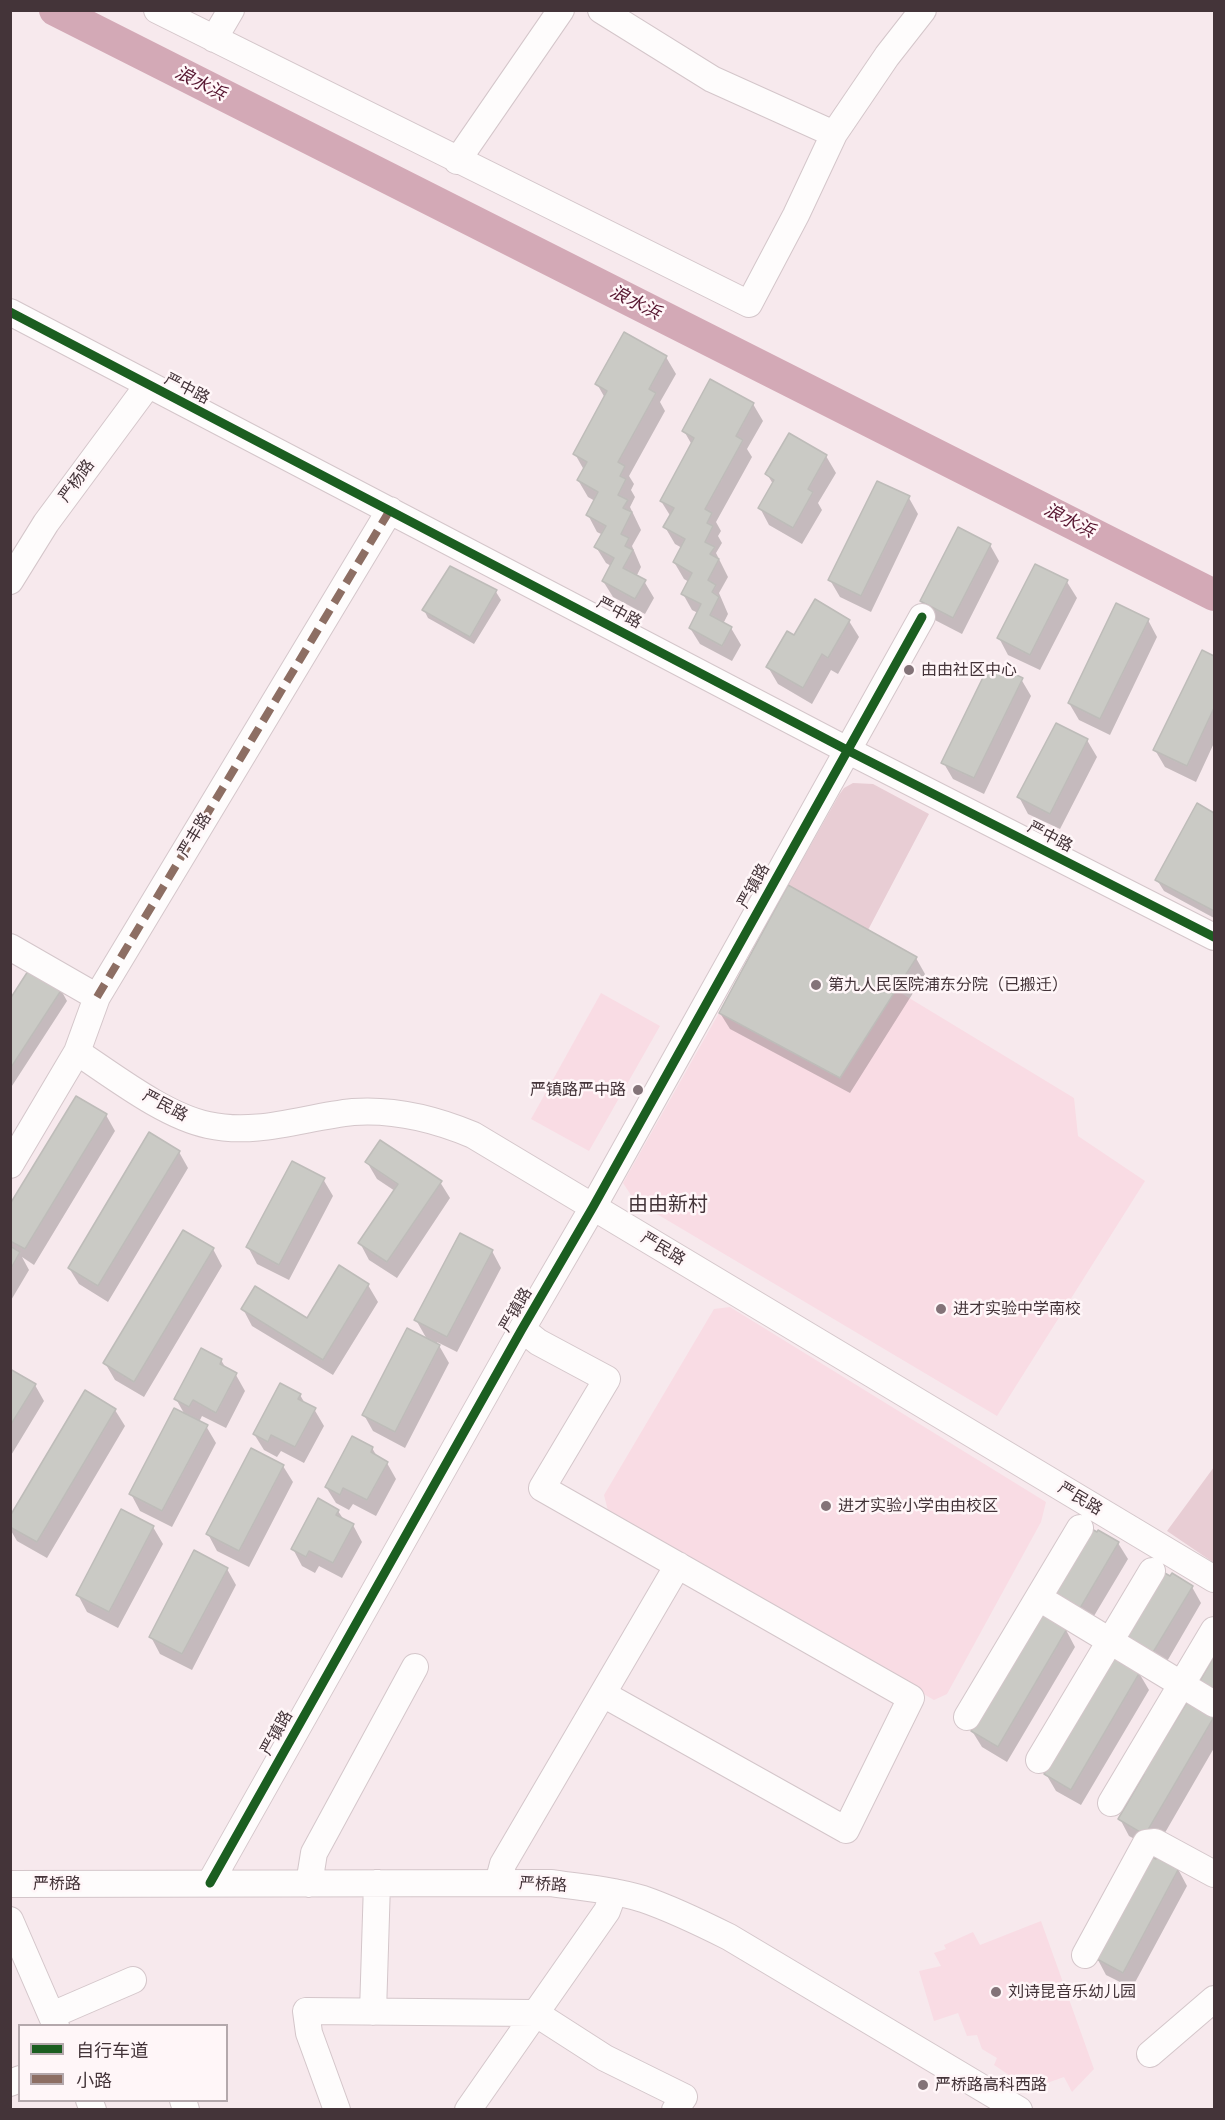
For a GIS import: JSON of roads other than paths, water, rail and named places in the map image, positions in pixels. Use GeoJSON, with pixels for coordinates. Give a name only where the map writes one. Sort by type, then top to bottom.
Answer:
{"type":"FeatureCollection","features":[{"type":"Feature","properties":{"kind":"street"},"geometry":{"type":"LineString","coordinates":[[157,10],[457,161],[749,304],[834,134],[887,56],[923,10]]}},
{"type":"Feature","properties":{"kind":"street"},"geometry":{"type":"LineString","coordinates":[[214,39],[231,10]]}},
{"type":"Feature","properties":{"kind":"street"},"geometry":{"type":"LineString","coordinates":[[457,161],[561,10]]}},
{"type":"Feature","properties":{"kind":"street"},"geometry":{"type":"LineString","coordinates":[[601,10],[712,79],[834,134]]}},
{"type":"Feature","properties":{"kind":"street","name":"严中路"},"geometry":{"type":"LineString","coordinates":[[10,312],[847,750],[1215,937]]}},
{"type":"Feature","properties":{"kind":"street","name":"严杨路"},"geometry":{"type":"LineString","coordinates":[[10,581],[46,523],[148,385]]}},
{"type":"Feature","properties":{"kind":"street","name":"严丰路"},"geometry":{"type":"LineString","coordinates":[[10,1165],[77,1053],[97,997],[390,510]]}},
{"type":"Feature","properties":{"kind":"street","name":"严镇路"},"geometry":{"type":"LineString","coordinates":[[210,1883],[522,1329],[594,1207],[922,617]]}},
{"type":"Feature","properties":{"kind":"street"},"geometry":{"type":"LineString","coordinates":[[10,947],[97,997]]}},
{"type":"Feature","properties":{"kind":"street","name":"严民路"},"geometry":{"type":"LineString","coordinates":[[77,1053],[163,1107],[184,1118],[209,1125],[265,1128],[353,1113],[380,1111],[447,1124],[473,1135],[1215,1580]]}},
{"type":"Feature","properties":{"kind":"street"},"geometry":{"type":"LineString","coordinates":[[522,1329],[538,1342],[607,1379],[542,1488],[911,1698],[846,1830],[603,1694]]}},
{"type":"Feature","properties":{"kind":"street"},"geometry":{"type":"LineString","coordinates":[[967,1718],[1080,1528]]}},
{"type":"Feature","properties":{"kind":"street"},"geometry":{"type":"LineString","coordinates":[[498,1883],[503,1864],[678,1565]]}},
{"type":"Feature","properties":{"kind":"street"},"geometry":{"type":"LineString","coordinates":[[1039,1760],[1152,1571]]}},
{"type":"Feature","properties":{"kind":"street"},"geometry":{"type":"LineString","coordinates":[[1039,1598],[1215,1704]]}},
{"type":"Feature","properties":{"kind":"street"},"geometry":{"type":"LineString","coordinates":[[1111,1803],[1215,1630]]}},
{"type":"Feature","properties":{"kind":"street"},"geometry":{"type":"LineString","coordinates":[[309,1884],[314,1853],[415,1667]]}},
{"type":"Feature","properties":{"kind":"street"},"geometry":{"type":"LineString","coordinates":[[1085,1954],[1146,1843],[1155,1842],[1215,1874]]}},
{"type":"Feature","properties":{"kind":"street"},"geometry":{"type":"LineString","coordinates":[[373,2012],[376,1883]]}},
{"type":"Feature","properties":{"kind":"street","name":"严桥路"},"geometry":{"type":"LineString","coordinates":[[10,1884],[550,1883],[614,1892],[642,1899],[729,1936],[1019,2109]]}},
{"type":"Feature","properties":{"kind":"street"},"geometry":{"type":"LineString","coordinates":[[468,2109],[607,1911],[614,1892]]}},
{"type":"Feature","properties":{"kind":"street"},"geometry":{"type":"LineString","coordinates":[[10,1920],[19,1964],[54,2020],[133,1980]]}},
{"type":"Feature","properties":{"kind":"street"},"geometry":{"type":"LineString","coordinates":[[1150,2055],[1215,1999]]}},
{"type":"Feature","properties":{"kind":"street"},"geometry":{"type":"LineString","coordinates":[[337,2109],[309,2033],[306,2011],[535,2013],[605,2058],[684,2097],[675,2109]]}},
{"type":"Feature","properties":{"kind":"waterway","name":"浪水浜"},"geometry":{"type":"LineString","coordinates":[[55,10],[1214,595]]}},
{"type":"Feature","properties":{"kind":"place","name":"由由社区中心"},"geometry":{"type":"Point","coordinates":[909,670]}},
{"type":"Feature","properties":{"kind":"place","name":"第九人民医院浦东分院（已搬迁）"},"geometry":{"type":"Point","coordinates":[816,985]}},
{"type":"Feature","properties":{"kind":"place","name":"严镇路严中路"},"geometry":{"type":"Point","coordinates":[638,1090]}},
{"type":"Feature","properties":{"kind":"place","name":"进才实验中学南校"},"geometry":{"type":"Point","coordinates":[941,1309]}},
{"type":"Feature","properties":{"kind":"place","name":"进才实验小学由由校区"},"geometry":{"type":"Point","coordinates":[826,1506]}},
{"type":"Feature","properties":{"kind":"place","name":"刘诗昆音乐幼儿园"},"geometry":{"type":"Point","coordinates":[996,1992]}},
{"type":"Feature","properties":{"kind":"place","name":"严桥路高科西路"},"geometry":{"type":"Point","coordinates":[923,2085]}},
{"type":"Feature","properties":{"kind":"district","name":"由由新村"},"geometry":{"type":"Point","coordinates":[668,1205]}}]}
